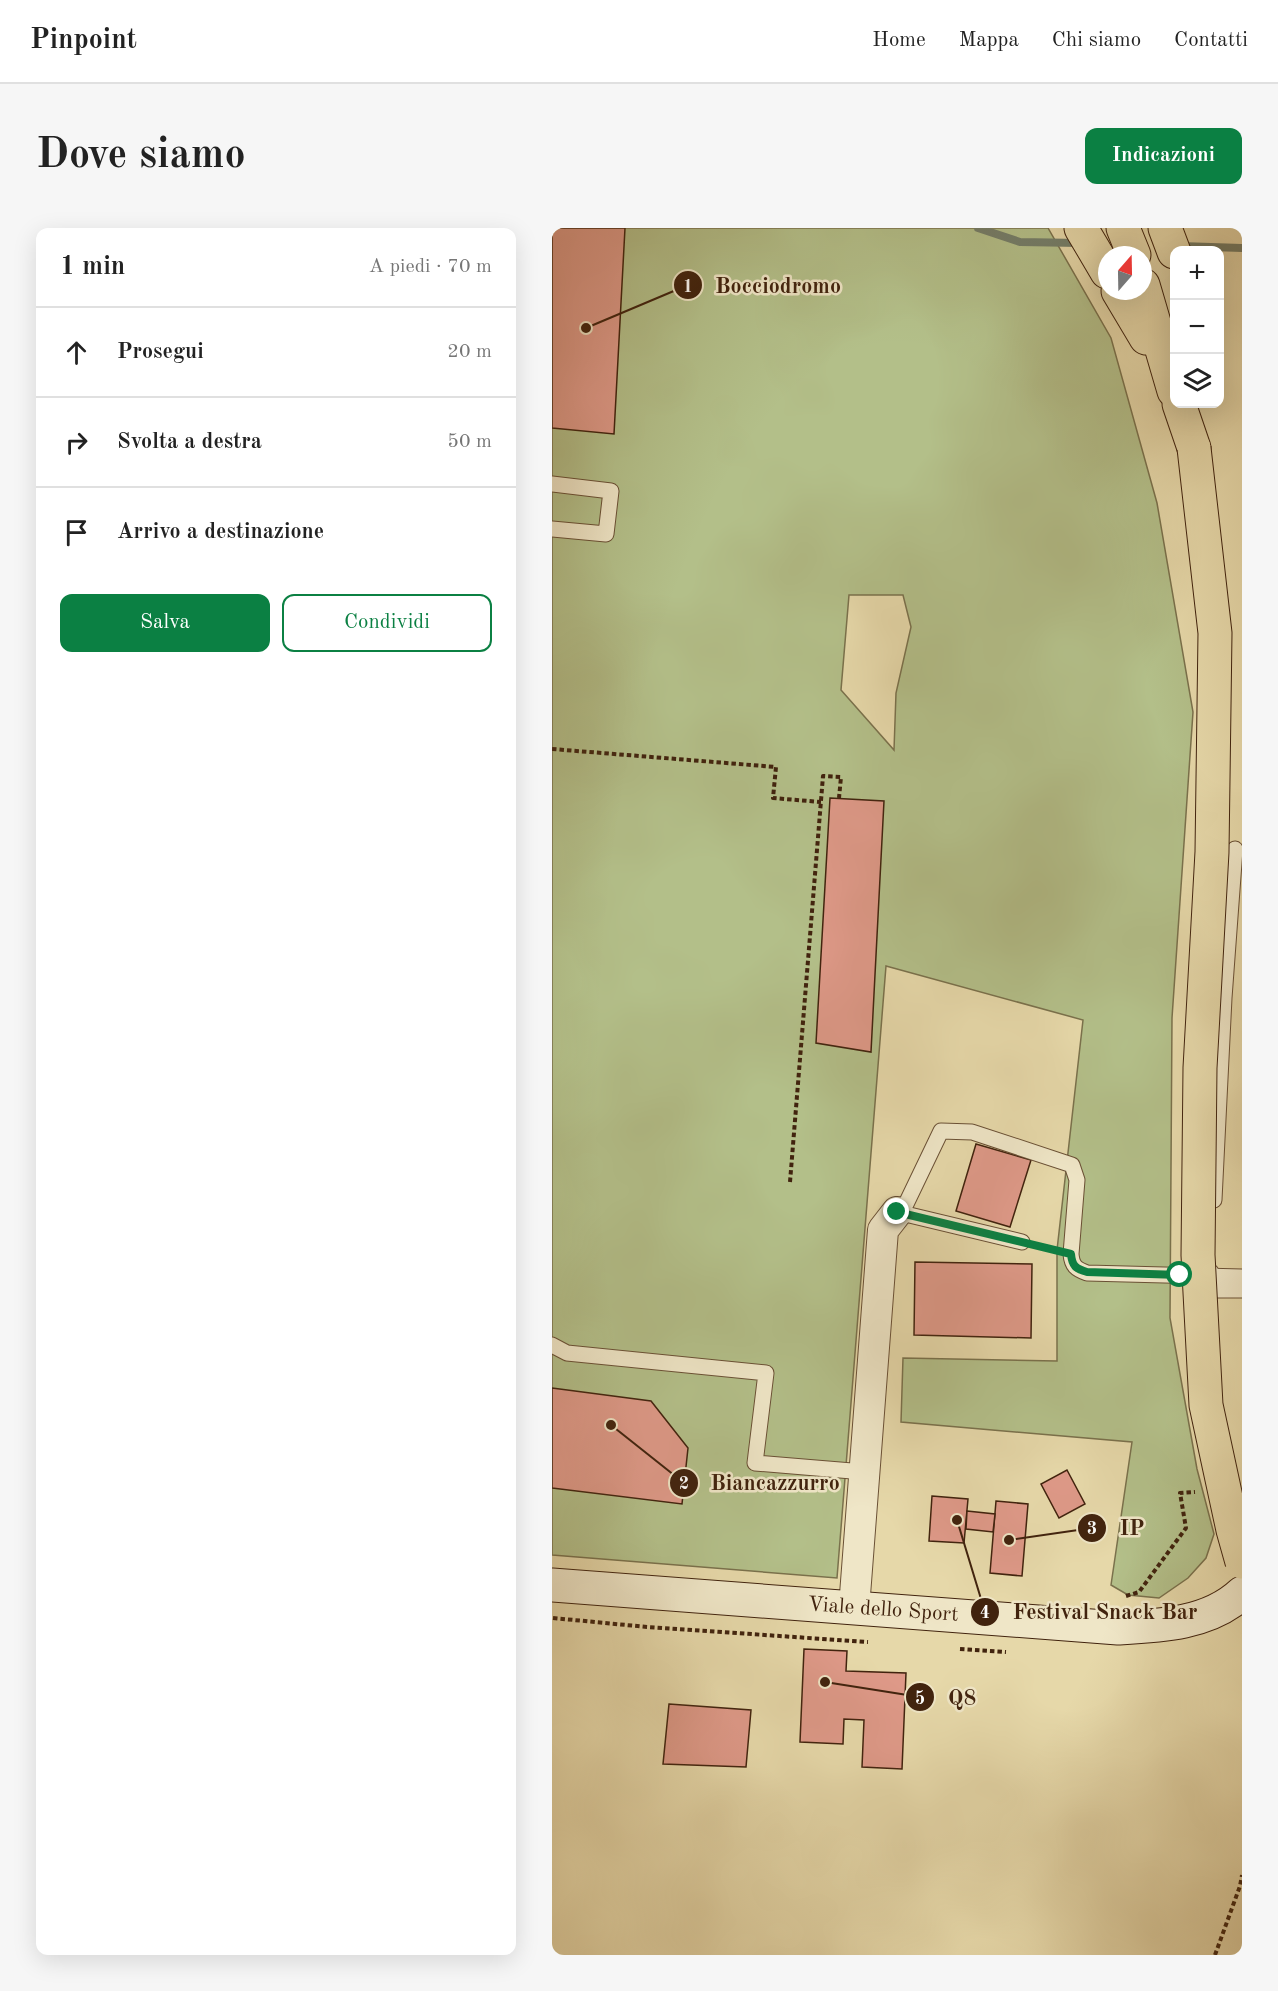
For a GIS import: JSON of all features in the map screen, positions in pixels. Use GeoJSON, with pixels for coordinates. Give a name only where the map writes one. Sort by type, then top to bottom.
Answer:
{"type":"FeatureCollection","features":[{"type":"Feature","properties":{"kind":"highway"},"geometry":{"type":"LineString","coordinates":[[1081,228],[1098,257]]}},
{"type":"Feature","properties":{"kind":"highway"},"geometry":{"type":"LineString","coordinates":[[1123,228],[1130,246]]}},
{"type":"Feature","properties":{"kind":"highway"},"geometry":{"type":"LineString","coordinates":[[1165,228],[1172,246]]}},
{"type":"Feature","properties":{"kind":"highway"},"geometry":{"type":"LineString","coordinates":[[1123,300],[1170,384]]}},
{"type":"Feature","properties":{"kind":"highway"},"geometry":{"type":"LineString","coordinates":[[1147,300],[1170,377]]}},
{"type":"Feature","properties":{"kind":"highway"},"geometry":{"type":"LineString","coordinates":[[1180,408],[1194,448]]}},
{"type":"Feature","properties":{"kind":"highway"},"geometry":{"type":"LineString","coordinates":[[1192,408],[1194,448],[1215,633],[1212,852],[1200,1068],[1198,1255],[1206,1405],[1242,1562]]}},
{"type":"Feature","properties":{"kind":"street"},"geometry":{"type":"LineString","coordinates":[[854,1608],[883,1230],[897,1212]]}},
{"type":"Feature","properties":{"kind":"street","name":"Viale dello Sport"},"geometry":{"type":"LineString","coordinates":[[552,1586],[1118,1628],[1159,1626],[1197,1618],[1233,1602],[1242,1593]]}},
{"type":"Feature","properties":{"kind":"lane"},"geometry":{"type":"LineString","coordinates":[[552,484],[611,491],[606,534],[552,529]]}},
{"type":"Feature","properties":{"kind":"lane"},"geometry":{"type":"LineString","coordinates":[[1235,849],[1224,998],[1210,1276],[1213,1287],[1217,1290],[1242,1290]]}},
{"type":"Feature","properties":{"kind":"lane"},"geometry":{"type":"LineString","coordinates":[[897,1212],[906,1204],[941,1131],[972,1132],[1072,1166],[1077,1180],[1071,1254],[1076,1269],[1087,1272],[1242,1277]]}},
{"type":"Feature","properties":{"kind":"lane"},"geometry":{"type":"LineString","coordinates":[[897,1212],[1022,1242]]}},
{"type":"Feature","properties":{"kind":"lane"},"geometry":{"type":"LineString","coordinates":[[552,1345],[567,1353],[766,1373],[755,1463],[864,1472]]}},
{"type":"Feature","properties":{"kind":"path"},"geometry":{"type":"LineString","coordinates":[[552,749],[776,767],[773,798],[821,802]]}},
{"type":"Feature","properties":{"kind":"path"},"geometry":{"type":"LineString","coordinates":[[790,1182],[824,776],[841,777],[839,798]]}},
{"type":"Feature","properties":{"kind":"path"},"geometry":{"type":"LineString","coordinates":[[1122,1596],[1139,1592],[1186,1528],[1180,1493],[1203,1492]]}},
{"type":"Feature","properties":{"kind":"path"},"geometry":{"type":"LineString","coordinates":[[1215,1955],[1242,1875]]}},
{"type":"Feature","properties":{"kind":"green space"},"geometry":{"type":"Polygon","coordinates":[[[552,228],[1048,228],[1111,338],[1157,503],[1193,712],[1172,1018],[1170,1318],[1197,1469],[1214,1534],[1206,1558],[1188,1578],[1159,1598],[1128,1595],[1111,1585],[1132,1442],[901,1422],[903,1358],[1057,1361],[1057,1250],[1083,1020],[886,966],[837,1578],[552,1555],[552,228]],[[849,595],[841,690],[894,750],[896,693],[911,627],[903,595],[849,595]]]}},
{"type":"Feature","properties":{"kind":"building"},"geometry":{"type":"Polygon","coordinates":[[[552,228],[625,228],[614,434],[552,428],[552,228]]]}},
{"type":"Feature","properties":{"kind":"building"},"geometry":{"type":"Polygon","coordinates":[[[830,798],[884,801],[871,1052],[816,1043],[830,798]]]}},
{"type":"Feature","properties":{"kind":"building"},"geometry":{"type":"Polygon","coordinates":[[[976,1144],[1031,1160],[1010,1227],[956,1211],[976,1144]]]}},
{"type":"Feature","properties":{"kind":"building"},"geometry":{"type":"Polygon","coordinates":[[[915,1262],[1032,1264],[1031,1338],[914,1335],[915,1262]]]}},
{"type":"Feature","properties":{"kind":"building"},"geometry":{"type":"Polygon","coordinates":[[[552,1388],[651,1401],[688,1448],[682,1504],[552,1488],[552,1388]]]}},
{"type":"Feature","properties":{"kind":"building"},"geometry":{"type":"Polygon","coordinates":[[[1067,1470],[1085,1504],[1059,1518],[1041,1484],[1067,1470]]]}},
{"type":"Feature","properties":{"kind":"building"},"geometry":{"type":"Polygon","coordinates":[[[932,1496],[968,1499],[964,1543],[929,1541],[932,1496]]]}},
{"type":"Feature","properties":{"kind":"building"},"geometry":{"type":"Polygon","coordinates":[[[996,1501],[1028,1504],[1022,1576],[990,1573],[996,1501]]]}},
{"type":"Feature","properties":{"kind":"building"},"geometry":{"type":"Polygon","coordinates":[[[967,1511],[995,1514],[993,1532],[966,1529],[967,1511]]]}},
{"type":"Feature","properties":{"kind":"building"},"geometry":{"type":"Polygon","coordinates":[[[804,1649],[847,1651],[846,1671],[906,1673],[902,1769],[862,1767],[864,1720],[844,1719],[843,1744],[800,1742],[804,1649]]]}},
{"type":"Feature","properties":{"kind":"building"},"geometry":{"type":"Polygon","coordinates":[[[669,1704],[751,1710],[746,1767],[663,1764],[669,1704]]]}},
{"type":"Feature","properties":{"kind":"waterway"},"geometry":{"type":"LineString","coordinates":[[978,228],[1020,242],[1080,243]]}},
{"type":"Feature","properties":{"kind":"waterway"},"geometry":{"type":"LineString","coordinates":[[1224,247],[1242,248]]}},
{"type":"Feature","properties":{"kind":"place","name":"Bocciodromo"},"geometry":{"type":"Point","coordinates":[586,328]}},
{"type":"Feature","properties":{"kind":"place","name":"Biancazzurro"},"geometry":{"type":"Point","coordinates":[611,1425]}},
{"type":"Feature","properties":{"kind":"place","name":"Festival Snack Bar"},"geometry":{"type":"Point","coordinates":[957,1520]}},
{"type":"Feature","properties":{"kind":"place","name":"IP"},"geometry":{"type":"Point","coordinates":[1009,1540]}},
{"type":"Feature","properties":{"kind":"place","name":"Q8"},"geometry":{"type":"Point","coordinates":[825,1682]}},
{"type":"Feature","properties":{"kind":"route"},"geometry":{"type":"LineString","coordinates":[[897,1212],[1071,1254],[1076,1269],[1087,1272],[1180,1275]]}}]}
